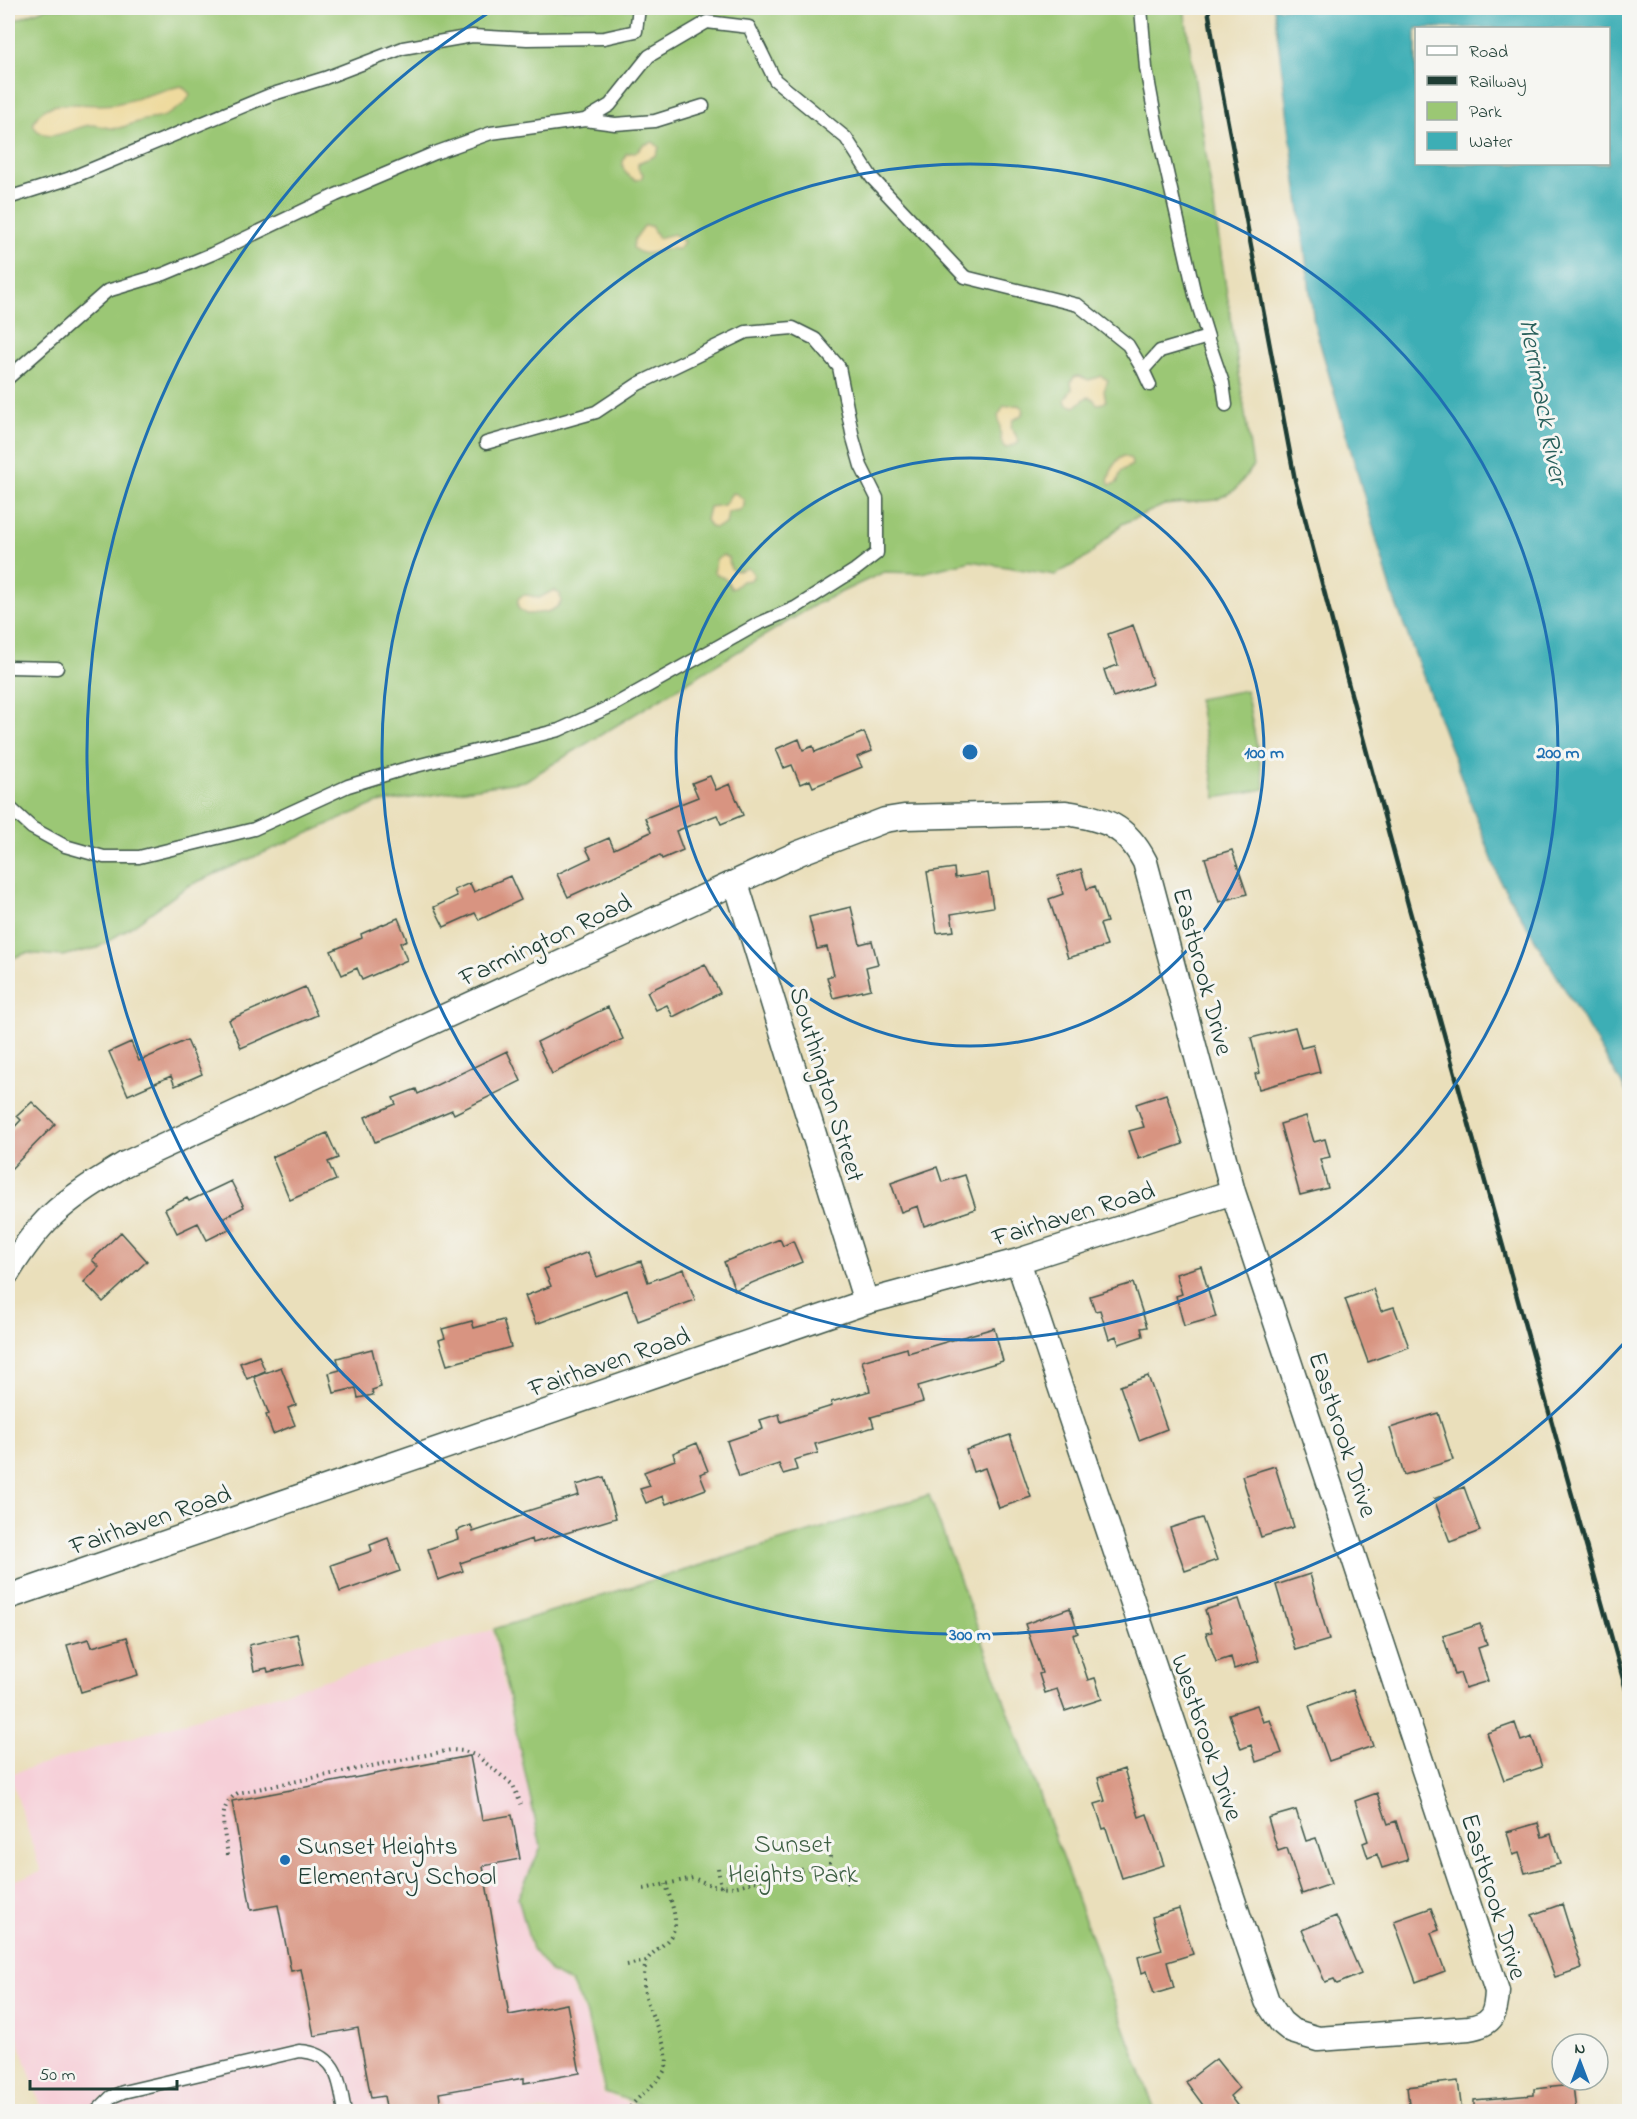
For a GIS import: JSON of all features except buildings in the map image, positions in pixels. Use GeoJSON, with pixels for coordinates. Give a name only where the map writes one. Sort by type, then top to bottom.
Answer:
{"type":"FeatureCollection","features":[{"type":"Feature","properties":{"kind":"street","name":"Farmington Road"},"geometry":{"type":"LineString","coordinates":[[8,1272],[20,1253],[50,1217],[86,1188],[125,1164],[736,882],[885,820],[915,816],[1066,813],[1086,816],[1122,831],[1136,844],[1145,862]]}},
{"type":"Feature","properties":{"kind":"street","name":"Eastbrook Drive"},"geometry":{"type":"LineString","coordinates":[[1145,862],[1233,1192],[1497,1991],[1496,2007],[1491,2019]]}},
{"type":"Feature","properties":{"kind":"street","name":"Southington Street"},"geometry":{"type":"LineString","coordinates":[[736,882],[866,1302]]}},
{"type":"Feature","properties":{"kind":"street","name":"Fairhaven Road"},"geometry":{"type":"LineString","coordinates":[[8,1597],[866,1302],[1018,1261],[1233,1192]]}},
{"type":"Feature","properties":{"kind":"street","name":"Westbrook Drive"},"geometry":{"type":"LineString","coordinates":[[1018,1261],[1263,1990],[1273,2012],[1292,2031],[1317,2039],[1469,2028],[1479,2026],[1491,2019]]}},
{"type":"Feature","properties":{"kind":"lane"},"geometry":{"type":"LineString","coordinates":[[8,198],[68,180],[270,95],[325,78],[403,48],[471,36],[527,39],[604,38],[636,31],[639,8]]}},
{"type":"Feature","properties":{"kind":"lane"},"geometry":{"type":"LineString","coordinates":[[1141,8],[1146,68],[1158,133],[1195,296],[1223,383],[1226,405]]}},
{"type":"Feature","properties":{"kind":"lane"},"geometry":{"type":"LineString","coordinates":[[585,120],[610,105],[649,56],[707,22],[749,27],[775,80],[846,138],[872,177],[965,277],[1078,305],[1128,345],[1150,385]]}},
{"type":"Feature","properties":{"kind":"lane"},"geometry":{"type":"LineString","coordinates":[[8,378],[107,291],[164,274],[212,254],[336,195],[435,153],[490,133],[585,120],[615,124],[655,121],[703,106]]}},
{"type":"Feature","properties":{"kind":"lane"},"geometry":{"type":"LineString","coordinates":[[8,806],[32,828],[65,846],[104,857],[139,857],[254,829],[348,786],[404,768],[559,730],[614,705],[758,624],[795,608],[855,570],[877,553],[877,498],[861,466],[838,367],[815,339],[793,328],[746,332],[638,384],[596,412],[486,443]]}},
{"type":"Feature","properties":{"kind":"lane"},"geometry":{"type":"LineString","coordinates":[[1143,370],[1160,351],[1207,337]]}},
{"type":"Feature","properties":{"kind":"lane"},"geometry":{"type":"LineString","coordinates":[[8,667],[57,668]]}},
{"type":"Feature","properties":{"kind":"lane"},"geometry":{"type":"LineString","coordinates":[[96,2112],[106,2101],[123,2092],[299,2051],[312,2052],[324,2059],[337,2072],[345,2112]]}},
{"type":"Feature","properties":{"kind":"path"},"geometry":{"type":"LineString","coordinates":[[228,1855],[223,1819],[230,1798],[238,1793],[451,1750],[464,1750],[477,1756],[513,1785],[521,1804]]}},
{"type":"Feature","properties":{"kind":"path"},"geometry":{"type":"LineString","coordinates":[[830,1856],[830,1874]]}},
{"type":"Feature","properties":{"kind":"path"},"geometry":{"type":"LineString","coordinates":[[718,1868],[721,1888]]}},
{"type":"Feature","properties":{"kind":"path"},"geometry":{"type":"LineString","coordinates":[[644,1889],[693,1878],[721,1888],[746,1886],[798,1870],[811,1869],[830,1874],[850,1884]]}},
{"type":"Feature","properties":{"kind":"path"},"geometry":{"type":"LineString","coordinates":[[627,1965],[647,1961],[668,1942],[675,1923],[666,1884]]}},
{"type":"Feature","properties":{"kind":"path"},"geometry":{"type":"LineString","coordinates":[[627,2112],[637,2097],[663,2072],[666,2065],[665,2049],[644,1994],[644,1971],[647,1961]]}},
{"type":"Feature","properties":{"kind":"shaded area","name":"Sunset Heights Elementary School"},"geometry":{"type":"Polygon","coordinates":[[[492,1630],[540,1847],[517,1897],[530,1949],[550,1973],[569,1984],[584,2012],[603,2093],[644,2111],[43,2111],[8,2011],[8,1882],[41,1872],[10,1774],[492,1630]]]}},
{"type":"Feature","properties":{"kind":"green space"},"geometry":{"type":"Polygon","coordinates":[[[46,8],[1184,8],[1253,467],[1235,490],[1216,500],[1164,505],[1122,524],[1087,557],[1055,575],[971,561],[922,573],[884,572],[818,603],[525,781],[377,803],[188,886],[134,925],[97,948],[62,956],[26,953],[8,960],[8,23],[46,8]]]}},
{"type":"Feature","properties":{"kind":"green space"},"geometry":{"type":"Polygon","coordinates":[[[1246,690],[1265,789],[1216,798],[1198,699],[1246,690]]]}},
{"type":"Feature","properties":{"kind":"green space","name":"Sunset Heights Park"},"geometry":{"type":"Polygon","coordinates":[[[929,1495],[1155,2111],[649,2112],[645,2106],[605,2092],[586,2012],[571,1983],[551,1972],[532,1949],[518,1898],[541,1847],[494,1629],[929,1495]]]}},
{"type":"Feature","properties":{"kind":"sand"},"geometry":{"type":"Polygon","coordinates":[[[182,86],[190,94],[189,97],[178,108],[159,118],[116,128],[85,126],[53,136],[39,132],[33,125],[40,113],[53,106],[114,104],[182,86]]]}},
{"type":"Feature","properties":{"kind":"sand"},"geometry":{"type":"Polygon","coordinates":[[[653,142],[659,147],[658,152],[638,164],[643,174],[641,179],[632,178],[623,166],[626,154],[638,151],[643,145],[653,142]]]}},
{"type":"Feature","properties":{"kind":"sand"},"geometry":{"type":"Polygon","coordinates":[[[644,226],[651,226],[658,238],[674,234],[684,242],[679,249],[641,253],[633,248],[634,240],[644,226]]]}},
{"type":"Feature","properties":{"kind":"sand"},"geometry":{"type":"Polygon","coordinates":[[[1079,376],[1089,380],[1101,376],[1108,380],[1104,391],[1106,401],[1104,403],[1097,404],[1092,398],[1087,397],[1075,407],[1066,404],[1065,399],[1072,389],[1071,382],[1074,377],[1079,376]]]}},
{"type":"Feature","properties":{"kind":"sand"},"geometry":{"type":"Polygon","coordinates":[[[1018,405],[1023,408],[1023,413],[1013,420],[1011,427],[1019,441],[1005,448],[998,416],[1004,406],[1018,405]]]}},
{"type":"Feature","properties":{"kind":"sand"},"geometry":{"type":"Polygon","coordinates":[[[1124,456],[1131,459],[1132,465],[1121,471],[1117,483],[1110,485],[1108,481],[1112,470],[1118,460],[1124,456]]]}},
{"type":"Feature","properties":{"kind":"sand"},"geometry":{"type":"Polygon","coordinates":[[[732,493],[744,500],[744,506],[740,510],[728,512],[726,524],[711,527],[706,520],[709,507],[724,505],[732,493]]]}},
{"type":"Feature","properties":{"kind":"sand"},"geometry":{"type":"Polygon","coordinates":[[[723,555],[729,558],[730,567],[733,570],[739,571],[747,568],[751,570],[754,575],[751,580],[742,581],[731,588],[726,579],[714,573],[716,560],[723,555]]]}},
{"type":"Feature","properties":{"kind":"sand"},"geometry":{"type":"Polygon","coordinates":[[[554,590],[560,594],[561,602],[554,609],[526,614],[518,608],[518,599],[522,596],[539,598],[554,590]]]}},
{"type":"Feature","properties":{"kind":"water","name":"Merrimack River"},"geometry":{"type":"Polygon","coordinates":[[[1274,8],[1629,8],[1629,1096],[1501,883],[1393,596],[1314,323],[1274,8]]]}},
{"type":"Feature","properties":{"kind":"railway"},"geometry":{"type":"LineString","coordinates":[[1208,8],[1295,480],[1409,908],[1630,1704]]}},
{"type":"Feature","properties":{"kind":"place","name":"Sunset Heights Elementary School"},"geometry":{"type":"Point","coordinates":[285,1860]}}]}
